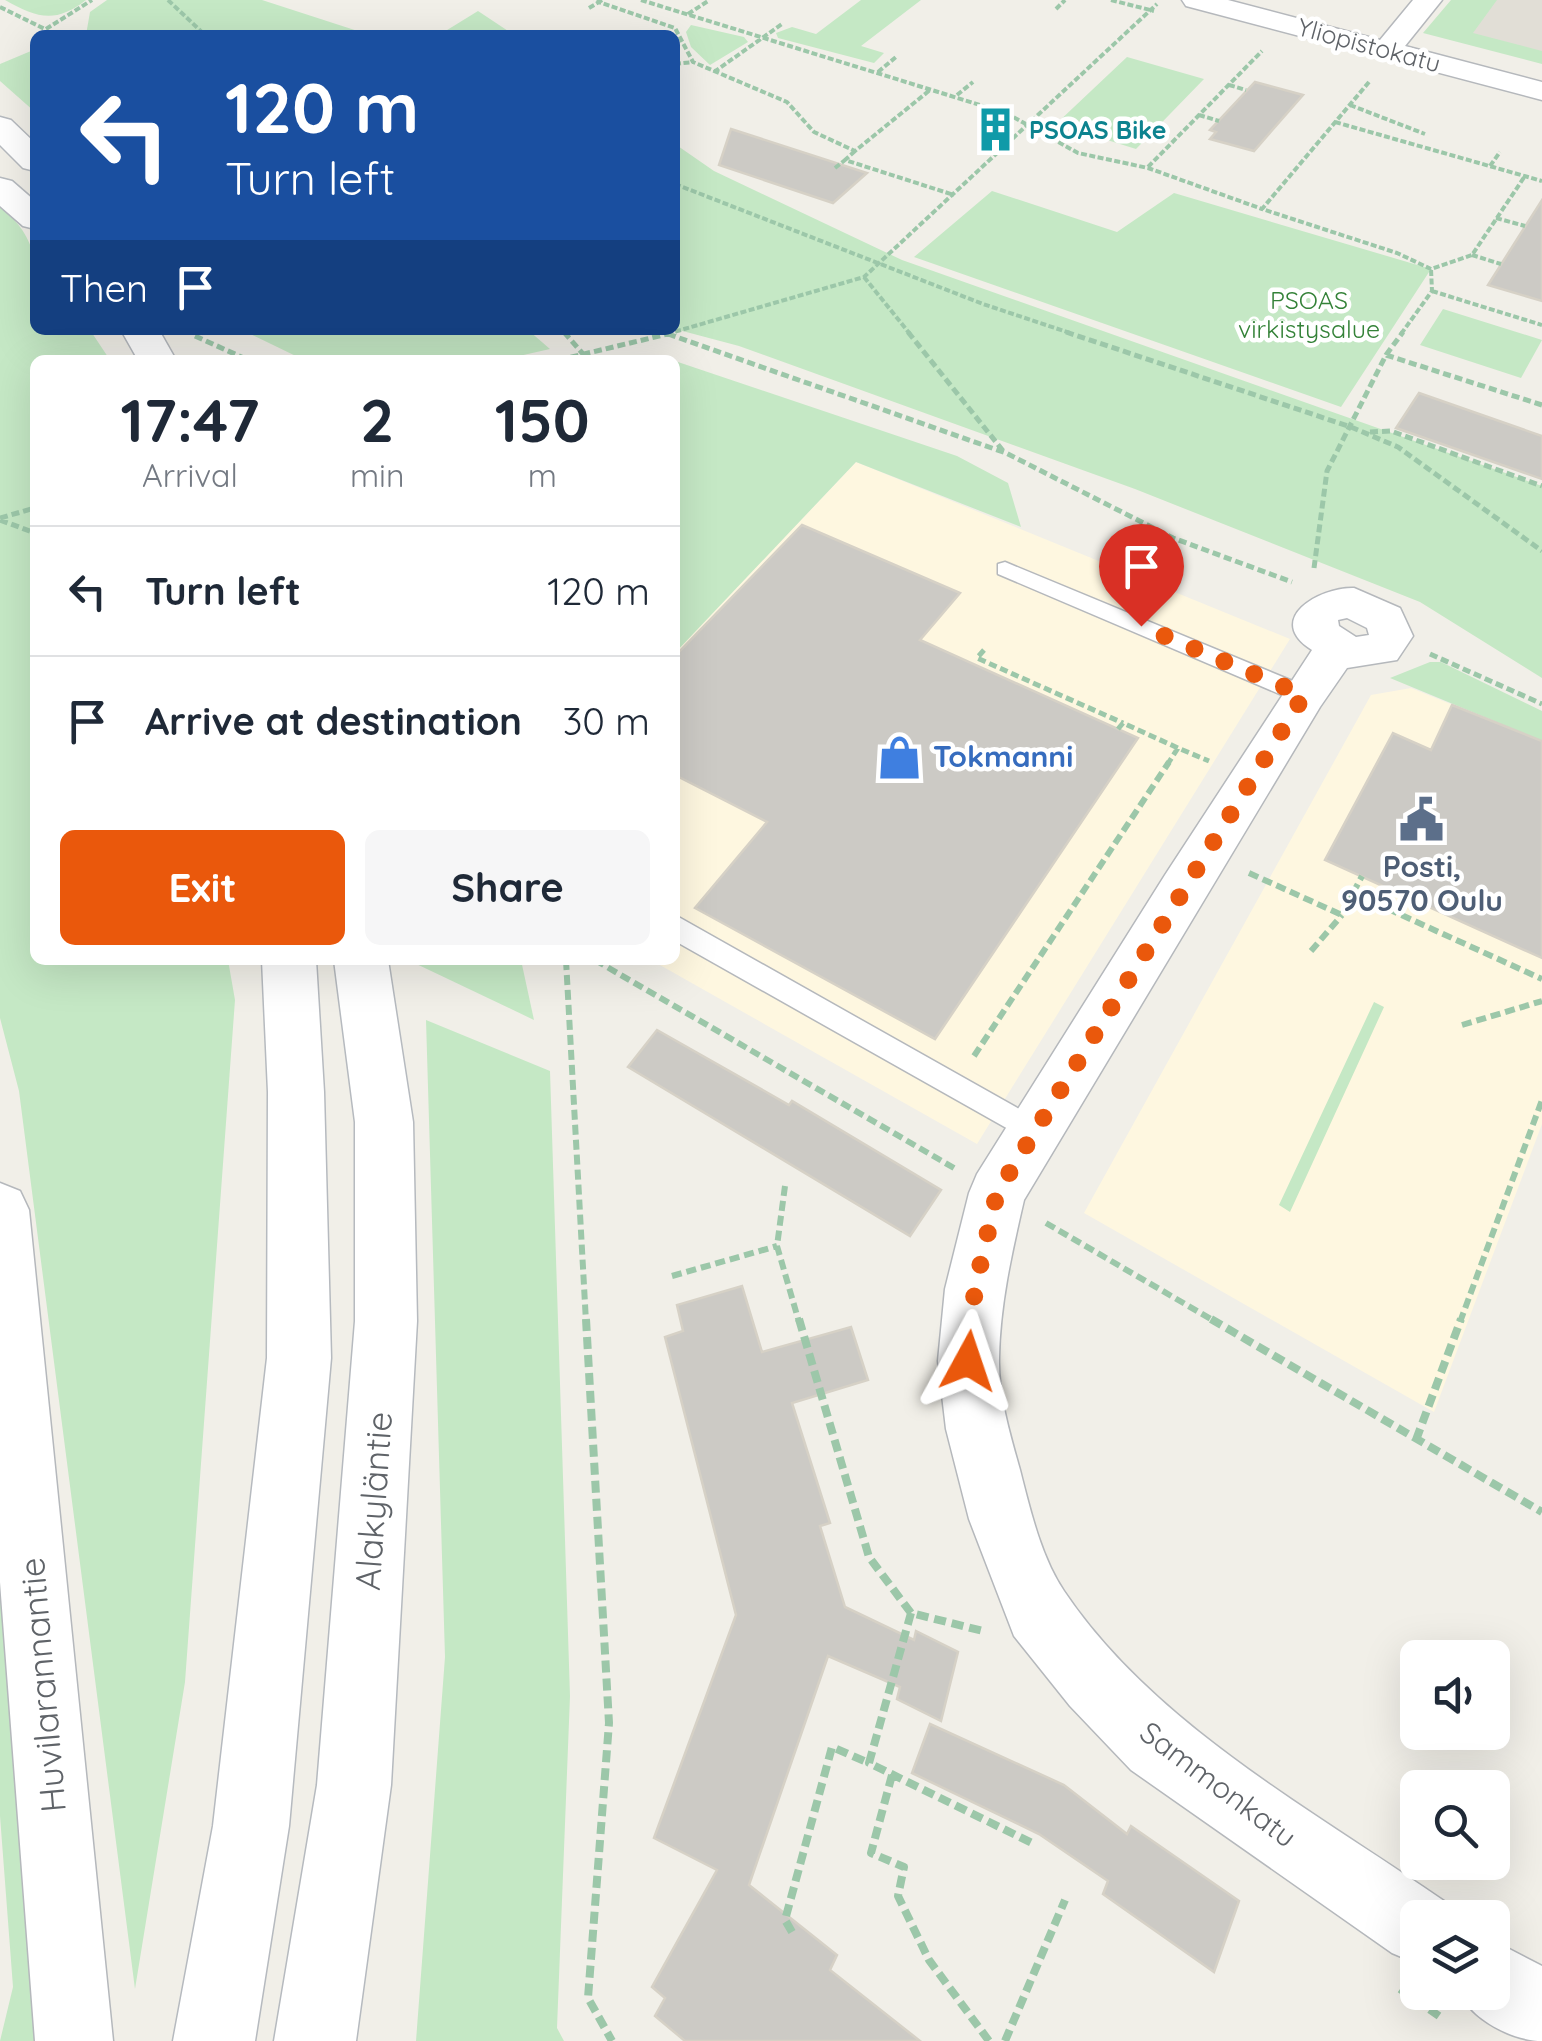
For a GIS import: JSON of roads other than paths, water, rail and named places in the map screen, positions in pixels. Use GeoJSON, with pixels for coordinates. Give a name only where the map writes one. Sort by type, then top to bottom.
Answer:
{"type":"FeatureCollection","features":[{"type":"Feature","properties":{"kind":"main road"},"geometry":{"type":"LineString","coordinates":[[0,127],[30,156]]}},
{"type":"Feature","properties":{"kind":"main road"},"geometry":{"type":"LineString","coordinates":[[0,188],[30,215]]}},
{"type":"Feature","properties":{"kind":"main road"},"geometry":{"type":"LineString","coordinates":[[214,2041],[250,1826],[298,1358],[296,1092],[289,965]]}},
{"type":"Feature","properties":{"kind":"main road","name":"Alakyläntie"},"geometry":{"type":"LineString","coordinates":[[315,2041],[354,1785],[386,1321],[384,1122],[362,965]]}},
{"type":"Feature","properties":{"kind":"street","name":"Yliopistokatu"},"geometry":{"type":"LineString","coordinates":[[1196,0],[1382,62],[1542,91]]}},
{"type":"Feature","properties":{"kind":"street"},"geometry":{"type":"LineString","coordinates":[[1382,62],[1428,0]]}},
{"type":"Feature","properties":{"kind":"street","name":"Sammonkatu"},"geometry":{"type":"LineString","coordinates":[[1321,672],[1035,1132],[1016,1205],[975,1288],[968,1361],[977,1430],[1001,1518],[1038,1612],[1094,1682],[1156,1745],[1400,1914]]}},
{"type":"Feature","properties":{"kind":"street","name":"Huvilarannantie"},"geometry":{"type":"LineString","coordinates":[[0,1210],[74,2041]]}},
{"type":"Feature","properties":{"kind":"street"},"geometry":{"type":"LineString","coordinates":[[1510,1990],[1542,2011]]}},
{"type":"Feature","properties":{"kind":"lane"},"geometry":{"type":"LineString","coordinates":[[1004,569],[1321,672]]}},
{"type":"Feature","properties":{"kind":"lane"},"geometry":{"type":"LineString","coordinates":[[680,932],[1035,1132]]}},
{"type":"Feature","properties":{"kind":"place","name":"PSOAS Bike"},"geometry":{"type":"Point","coordinates":[996,130]}},
{"type":"Feature","properties":{"kind":"place","name":"Tokmanni"},"geometry":{"type":"Point","coordinates":[900,757]}},
{"type":"Feature","properties":{"kind":"place","name":"Posti, 90570 Oulu"},"geometry":{"type":"Point","coordinates":[1422,820]}},
{"type":"Feature","properties":{"kind":"park label","name":"PSOAS virkistysalue"},"geometry":{"type":"Point","coordinates":[1309,314]}}]}
